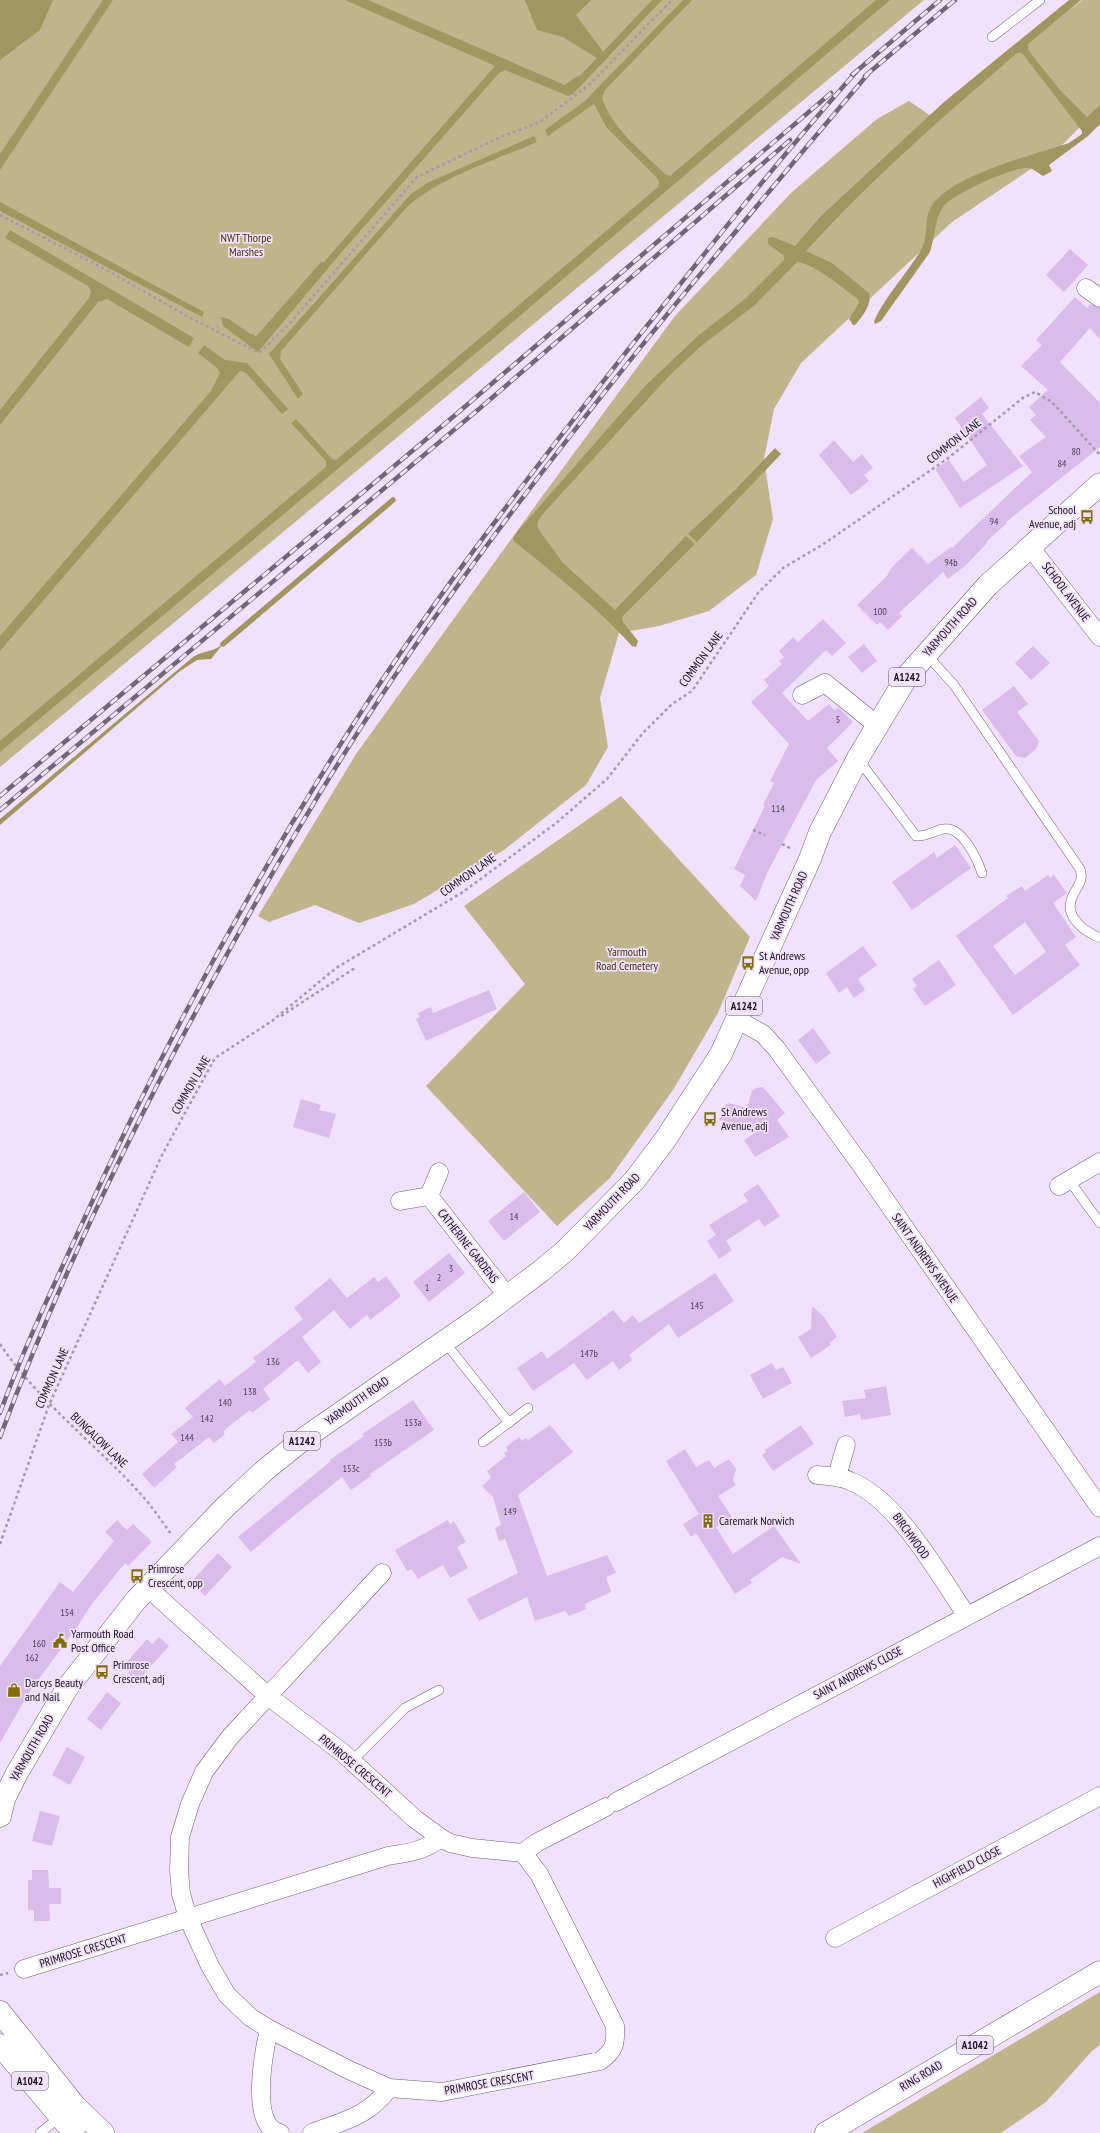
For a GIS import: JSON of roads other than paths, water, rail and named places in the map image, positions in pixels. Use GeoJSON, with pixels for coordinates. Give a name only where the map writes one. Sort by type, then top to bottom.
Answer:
{"type":"FeatureCollection","features":[{"type":"Feature","properties":{"kind":"main road","name":"YARMOUTH ROAD"},"geometry":{"type":"LineString","coordinates":[[0,1816],[4,1799],[17,1773],[67,1688],[107,1636],[148,1588],[225,1507],[265,1470],[306,1437],[508,1297],[565,1250],[634,1181],[665,1140],[721,1054],[738,1020],[810,859],[820,832],[858,758],[908,675],[988,585],[1100,484]]}},
{"type":"Feature","properties":{"kind":"main road","name":"RING ROAD"},"geometry":{"type":"LineString","coordinates":[[826,2133],[1100,1972]]}},
{"type":"Feature","properties":{"kind":"main road","name":"A1042"},"geometry":{"type":"LineString","coordinates":[[0,2012],[70,2101],[103,2133]]}},
{"type":"Feature","properties":{"kind":"main road","name":"A1042"},"geometry":{"type":"LineString","coordinates":[[0,2046],[67,2125]]}},
{"type":"Feature","properties":{"kind":"street","name":"SCHOOL AVENUE"},"geometry":{"type":"LineString","coordinates":[[1030,547],[1100,637]]}},
{"type":"Feature","properties":{"kind":"street"},"geometry":{"type":"LineString","coordinates":[[802,695],[823,678],[878,725]]}},
{"type":"Feature","properties":{"kind":"street","name":"SAINT ANDREWS AVENUE"},"geometry":{"type":"LineString","coordinates":[[738,1020],[763,1034],[776,1048],[861,1165],[1100,1508]]}},
{"type":"Feature","properties":{"kind":"street"},"geometry":{"type":"LineString","coordinates":[[1064,1183],[1100,1162]]}},
{"type":"Feature","properties":{"kind":"street"},"geometry":{"type":"LineString","coordinates":[[400,1201],[429,1196],[439,1172]]}},
{"type":"Feature","properties":{"kind":"street","name":"CATHERINE GARDENS"},"geometry":{"type":"LineString","coordinates":[[429,1196],[508,1297]]}},
{"type":"Feature","properties":{"kind":"street"},"geometry":{"type":"LineString","coordinates":[[837,1476],[846,1445]]}},
{"type":"Feature","properties":{"kind":"street","name":"BIRCHWOOD"},"geometry":{"type":"LineString","coordinates":[[817,1475],[837,1476],[851,1481],[870,1491],[891,1509],[967,1616]]}},
{"type":"Feature","properties":{"kind":"street","name":"SAINT ANDREWS CLOSE"},"geometry":{"type":"LineString","coordinates":[[523,1853],[536,1843],[1100,1546]]}},
{"type":"Feature","properties":{"kind":"street","name":"PRIMROSE CRESCENT"},"geometry":{"type":"LineString","coordinates":[[148,1588],[268,1696],[352,1761],[416,1819],[441,1838],[450,1843],[472,1848],[523,1853],[539,1874],[615,2026],[616,2040],[611,2053],[600,2061],[442,2092],[389,2088],[349,2070],[269,2029],[250,2017],[227,1995],[210,1966],[188,1918],[181,1894],[179,1871],[180,1836],[190,1804],[209,1766],[230,1737],[268,1696],[382,1572]]}},
{"type":"Feature","properties":{"kind":"street","name":"HIGHFIELD CLOSE"},"geometry":{"type":"LineString","coordinates":[[835,1938],[1100,1796]]}},
{"type":"Feature","properties":{"kind":"street","name":"PRIMROSE CRESCENT"},"geometry":{"type":"LineString","coordinates":[[24,1968],[388,1856],[417,1852],[430,1846],[441,1838]]}},
{"type":"Feature","properties":{"kind":"street"},"geometry":{"type":"LineString","coordinates":[[269,2029],[264,2052],[262,2110],[268,2124],[280,2133]]}},
{"type":"Feature","properties":{"kind":"street"},"geometry":{"type":"LineString","coordinates":[[312,2133],[365,2112],[379,2102],[389,2088]]}},
{"type":"Feature","properties":{"kind":"lane"},"geometry":{"type":"LineString","coordinates":[[992,37],[1040,0]]}},
{"type":"Feature","properties":{"kind":"lane"},"geometry":{"type":"LineString","coordinates":[[926,654],[954,685],[1080,869],[1082,880],[1071,901],[1073,914],[1082,928],[1100,938]]}},
{"type":"Feature","properties":{"kind":"lane"},"geometry":{"type":"LineString","coordinates":[[858,758],[916,836],[923,837],[943,829],[952,829],[958,833],[972,849],[977,857],[982,873]]}},
{"type":"Feature","properties":{"kind":"lane"},"geometry":{"type":"LineString","coordinates":[[1064,1183],[1100,1223]]}},
{"type":"Feature","properties":{"kind":"lane"},"geometry":{"type":"LineString","coordinates":[[444,1341],[509,1423]]}},
{"type":"Feature","properties":{"kind":"lane"},"geometry":{"type":"LineString","coordinates":[[483,1442],[528,1408]]}},
{"type":"Feature","properties":{"kind":"lane"},"geometry":{"type":"LineString","coordinates":[[352,1761],[405,1708],[439,1690]]}},
{"type":"Feature","properties":{"kind":"lane"},"geometry":{"type":"LineString","coordinates":[[40,2133],[67,2125]]}},
{"type":"Feature","properties":{"kind":"waterway"},"geometry":{"type":"LineString","coordinates":[[561,87],[565,88],[578,79]]}},
{"type":"Feature","properties":{"kind":"waterway"},"geometry":{"type":"LineString","coordinates":[[252,337],[256,341],[322,265]]}},
{"type":"Feature","properties":{"kind":"waterway"},"geometry":{"type":"LineString","coordinates":[[223,644],[393,500]]}},
{"type":"Feature","properties":{"kind":"railway"},"geometry":{"type":"LineString","coordinates":[[852,75],[940,0]]}},
{"type":"Feature","properties":{"kind":"railway"},"geometry":{"type":"LineString","coordinates":[[865,76],[955,0]]}},
{"type":"Feature","properties":{"kind":"railway"},"geometry":{"type":"LineString","coordinates":[[0,1413],[28,1343],[110,1163],[175,1033],[280,843],[356,720],[387,672],[453,579],[557,441],[740,210],[797,140],[856,72]]}},
{"type":"Feature","properties":{"kind":"railway"},"geometry":{"type":"LineString","coordinates":[[0,1437],[45,1323],[95,1211],[149,1101],[231,946],[338,763],[426,630],[531,487],[585,417],[697,278],[868,74]]}},
{"type":"Feature","properties":{"kind":"railway"},"geometry":{"type":"LineString","coordinates":[[0,796],[454,416],[831,93]]}},
{"type":"Feature","properties":{"kind":"railway"},"geometry":{"type":"LineString","coordinates":[[0,810],[479,409],[790,140]]}},
{"type":"Feature","properties":{"kind":"place","name":"School Avenue, adj"},"geometry":{"type":"Point","coordinates":[1087,517]}},
{"type":"Feature","properties":{"kind":"place","name":"St Andrews Avenue, opp"},"geometry":{"type":"Point","coordinates":[748,963]}},
{"type":"Feature","properties":{"kind":"place","name":"St Andrews Avenue, adj"},"geometry":{"type":"Point","coordinates":[710,1119]}},
{"type":"Feature","properties":{"kind":"place","name":"Caremark Norwich"},"geometry":{"type":"Point","coordinates":[708,1521]}},
{"type":"Feature","properties":{"kind":"place","name":"Primrose Crescent, opp"},"geometry":{"type":"Point","coordinates":[137,1576]}},
{"type":"Feature","properties":{"kind":"place","name":"Yarmouth Road Post Office"},"geometry":{"type":"Point","coordinates":[60,1641]}},
{"type":"Feature","properties":{"kind":"place","name":"Primrose Crescent, adj"},"geometry":{"type":"Point","coordinates":[102,1672]}},
{"type":"Feature","properties":{"kind":"place","name":"Darcys Beauty and Nail"},"geometry":{"type":"Point","coordinates":[14,1690]}},
{"type":"Feature","properties":{"kind":"park label","name":"NWT Thorpe Marshes"},"geometry":{"type":"Point","coordinates":[246,245]}},
{"type":"Feature","properties":{"kind":"park label","name":"Yarmouth Road Cemetery"},"geometry":{"type":"Point","coordinates":[627,959]}}]}
